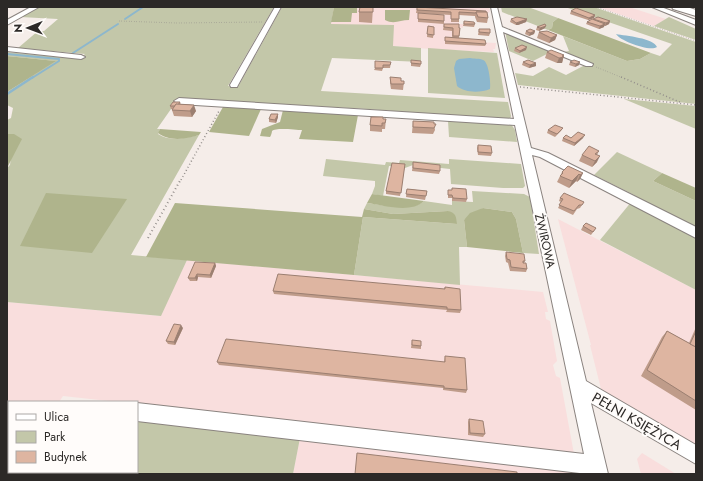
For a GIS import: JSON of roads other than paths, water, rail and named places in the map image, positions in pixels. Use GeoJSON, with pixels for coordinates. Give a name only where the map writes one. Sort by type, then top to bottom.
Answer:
{"type":"FeatureCollection","features":[{"type":"Feature","properties":{"kind":"highway"},"geometry":{"type":"LineString","coordinates":[[677,7],[696,13]]}},
{"type":"Feature","properties":{"kind":"street"},"geometry":{"type":"LineString","coordinates":[[7,23],[36,7]]}},
{"type":"Feature","properties":{"kind":"street"},"geometry":{"type":"LineString","coordinates":[[234,85],[278,7]]}},
{"type":"Feature","properties":{"kind":"street","name":"ŻWIROWA"},"geometry":{"type":"LineString","coordinates":[[494,7],[597,470]]}},
{"type":"Feature","properties":{"kind":"street"},"geometry":{"type":"LineString","coordinates":[[655,7],[696,23]]}},
{"type":"Feature","properties":{"kind":"street"},"geometry":{"type":"LineString","coordinates":[[499,29],[505,30],[589,64]]}},
{"type":"Feature","properties":{"kind":"street"},"geometry":{"type":"LineString","coordinates":[[7,50],[81,56]]}},
{"type":"Feature","properties":{"kind":"street"},"geometry":{"type":"LineString","coordinates":[[180,101],[519,122]]}},
{"type":"Feature","properties":{"kind":"street"},"geometry":{"type":"LineString","coordinates":[[525,150],[544,155],[696,233]]}},
{"type":"Feature","properties":{"kind":"street","name":"PEŁNI KSIĘŻYCA"},"geometry":{"type":"LineString","coordinates":[[578,386],[696,456]]}},
{"type":"Feature","properties":{"kind":"street"},"geometry":{"type":"LineString","coordinates":[[138,412],[597,470]]}},
{"type":"Feature","properties":{"kind":"water"},"geometry":{"type":"Polygon","coordinates":[[[616,34],[645,39],[651,41],[657,47],[648,48],[635,45],[623,40],[616,34]]]}},
{"type":"Feature","properties":{"kind":"water"},"geometry":{"type":"Polygon","coordinates":[[[470,58],[483,60],[487,65],[490,89],[473,92],[464,90],[457,86],[454,68],[456,61],[459,59],[470,58]]]}},
{"type":"Feature","properties":{"kind":"waterway"},"geometry":{"type":"LineString","coordinates":[[125,19],[143,7]]}},
{"type":"Feature","properties":{"kind":"waterway"},"geometry":{"type":"LineString","coordinates":[[73,53],[118,24]]}},
{"type":"Feature","properties":{"kind":"waterway"},"geometry":{"type":"LineString","coordinates":[[7,54],[59,59],[59,61],[32,78]]}},
{"type":"Feature","properties":{"kind":"waterway"},"geometry":{"type":"LineString","coordinates":[[7,94],[33,77]]}}]}
